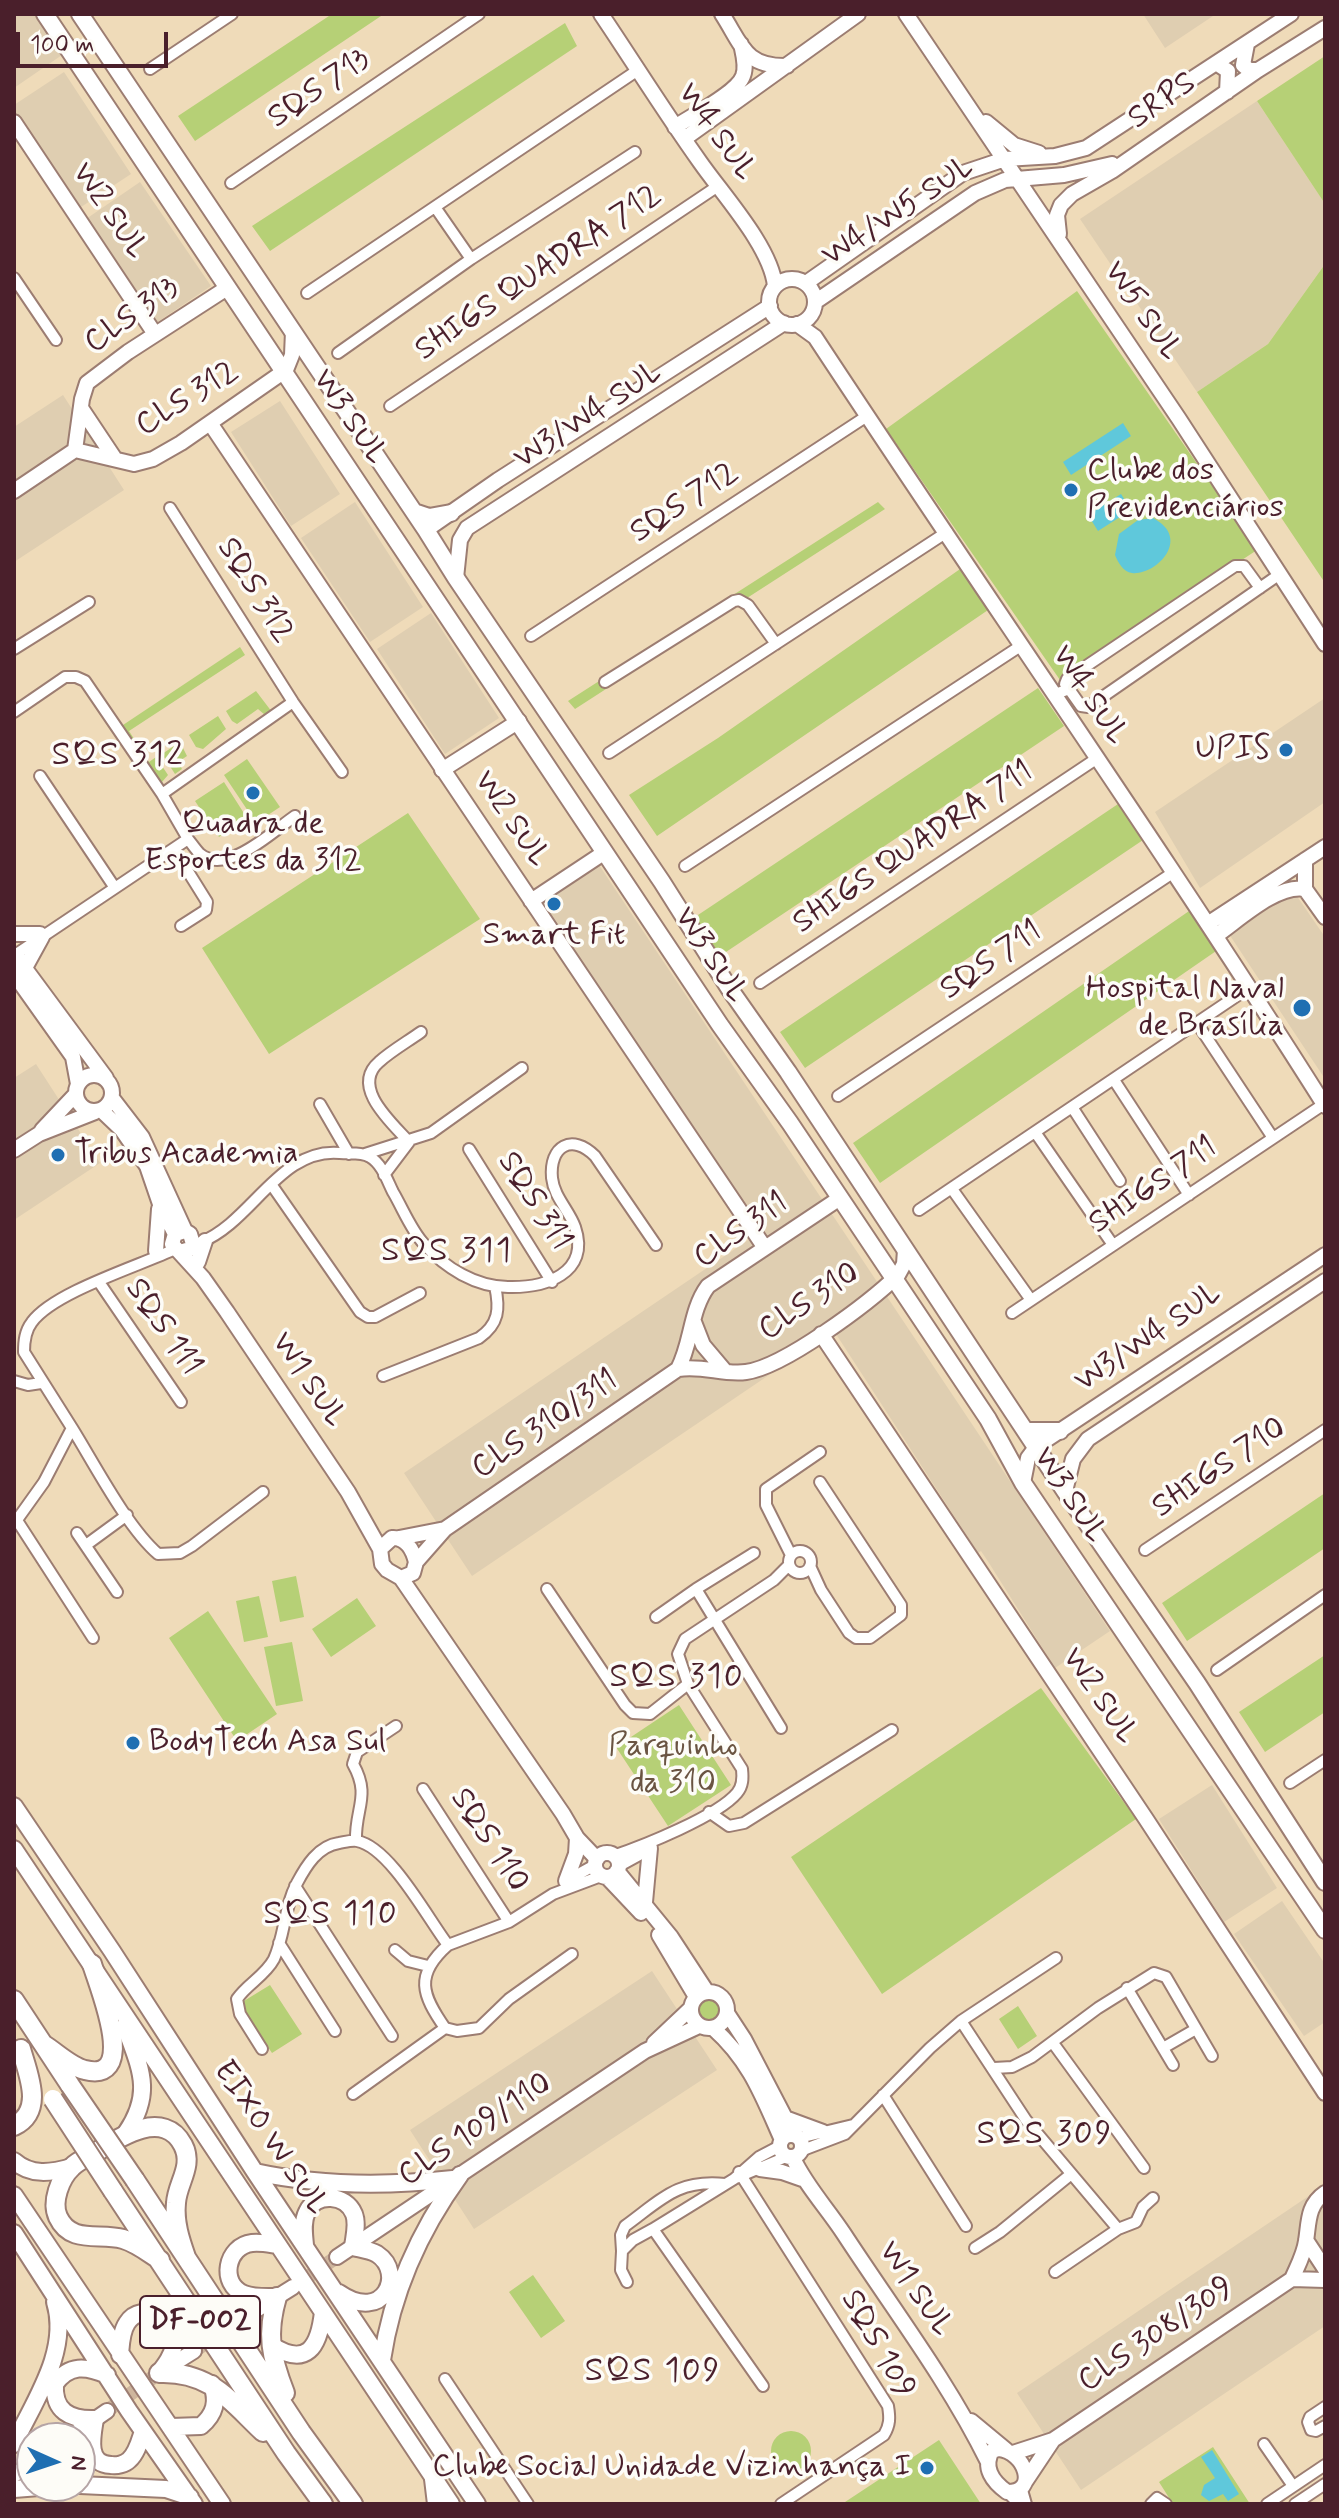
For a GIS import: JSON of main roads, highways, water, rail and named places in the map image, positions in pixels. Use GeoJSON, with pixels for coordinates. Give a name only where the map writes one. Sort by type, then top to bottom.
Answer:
{"type":"FeatureCollection","features":[{"type":"Feature","properties":{"kind":"highway"},"geometry":{"type":"LineString","coordinates":[[43,2044],[82,2070],[94,2072],[104,2069],[111,2062],[115,2043],[92,1964]]}},
{"type":"Feature","properties":{"kind":"highway","name":"DF-002"},"geometry":{"type":"LineString","coordinates":[[14,2000],[301,2432],[353,2504]]}},
{"type":"Feature","properties":{"kind":"highway"},"geometry":{"type":"LineString","coordinates":[[14,2126],[25,2119],[31,2106],[32,2088],[17,2044]]}},
{"type":"Feature","properties":{"kind":"highway","name":"DF-002"},"geometry":{"type":"LineString","coordinates":[[17,2044],[286,2453],[323,2504]]}},
{"type":"Feature","properties":{"kind":"highway"},"geometry":{"type":"LineString","coordinates":[[160,2260],[123,2239],[78,2236],[65,2228],[57,2215],[56,2201],[72,2167],[126,2133],[155,2127],[176,2136],[187,2155],[187,2167],[178,2189],[176,2217],[186,2257]]}},
{"type":"Feature","properties":{"kind":"highway"},"geometry":{"type":"LineString","coordinates":[[285,2292],[270,2319],[271,2345],[276,2370],[301,2432]]}},
{"type":"Feature","properties":{"kind":"highway"},"geometry":{"type":"LineString","coordinates":[[156,2376],[178,2373],[196,2376],[212,2384],[286,2453]]}},
{"type":"Feature","properties":{"kind":"highway"},"geometry":{"type":"LineString","coordinates":[[434,2479],[437,2504]]}},
{"type":"Feature","properties":{"kind":"main road","name":"W3 SUL"},"geometry":{"type":"LineString","coordinates":[[45,14],[720,1025],[988,1419],[1023,1483],[1325,1930]]}},
{"type":"Feature","properties":{"kind":"main road","name":"W3 SUL"},"geometry":{"type":"LineString","coordinates":[[80,14],[662,882],[729,988],[782,1063],[1065,1491],[1197,1683],[1325,1882]]}},
{"type":"Feature","properties":{"kind":"main road"},"geometry":{"type":"LineString","coordinates":[[101,95],[115,97],[123,92],[127,84]]}},
{"type":"Feature","properties":{"kind":"main road"},"geometry":{"type":"LineString","coordinates":[[118,122],[129,106],[141,104]]}},
{"type":"Feature","properties":{"kind":"main road"},"geometry":{"type":"LineString","coordinates":[[414,512],[429,517],[451,513]]}},
{"type":"Feature","properties":{"kind":"main road"},"geometry":{"type":"LineString","coordinates":[[418,573],[418,546],[426,530]]}},
{"type":"Feature","properties":{"kind":"main road"},"geometry":{"type":"LineString","coordinates":[[562,787],[586,769]]}},
{"type":"Feature","properties":{"kind":"main road"},"geometry":{"type":"LineString","coordinates":[[707,1003],[722,1002],[729,988]]}},
{"type":"Feature","properties":{"kind":"main road"},"geometry":{"type":"LineString","coordinates":[[720,1025],[729,1011],[744,1010]]}},
{"type":"Feature","properties":{"kind":"main road"},"geometry":{"type":"LineString","coordinates":[[1027,1431],[1060,1431]]}},
{"type":"Feature","properties":{"kind":"main road","name":"EIXO W SUL"},"geometry":{"type":"LineString","coordinates":[[14,1806],[477,2504]]}},
{"type":"Feature","properties":{"kind":"main road","name":"EIXO W SUL"},"geometry":{"type":"LineString","coordinates":[[14,1849],[451,2504]]}},
{"type":"Feature","properties":{"kind":"main road"},"geometry":{"type":"LineString","coordinates":[[117,2001],[143,2077],[144,2092],[137,2116],[126,2133]]}},
{"type":"Feature","properties":{"kind":"main road"},"geometry":{"type":"LineString","coordinates":[[14,2161],[30,2171],[44,2173],[72,2167]]}},
{"type":"Feature","properties":{"kind":"main road"},"geometry":{"type":"LineString","coordinates":[[255,2172],[305,2182],[423,2182],[456,2177],[435,2211],[411,2261],[387,2325],[382,2360]]}},
{"type":"Feature","properties":{"kind":"main road"},"geometry":{"type":"LineString","coordinates":[[14,2195],[222,2504]]}},
{"type":"Feature","properties":{"kind":"main road"},"geometry":{"type":"LineString","coordinates":[[305,2245],[304,2220],[317,2200],[338,2199],[353,2213],[356,2225],[353,2247],[378,2255],[385,2262],[389,2285],[384,2296],[367,2305],[348,2299],[335,2290]]}},
{"type":"Feature","properties":{"kind":"main road"},"geometry":{"type":"LineString","coordinates":[[14,2233],[143,2431],[192,2500]]}},
{"type":"Feature","properties":{"kind":"main road"},"geometry":{"type":"LineString","coordinates":[[278,2245],[251,2243],[242,2246],[234,2252],[228,2276],[233,2287],[241,2293],[285,2292]]}},
{"type":"Feature","properties":{"kind":"main road"},"geometry":{"type":"LineString","coordinates":[[14,2444],[52,2365],[59,2339],[59,2317],[51,2289]]}},
{"type":"Feature","properties":{"kind":"main road"},"geometry":{"type":"LineString","coordinates":[[271,2345],[292,2355],[312,2349],[318,2339],[323,2312]]}},
{"type":"Feature","properties":{"kind":"main road"},"geometry":{"type":"LineString","coordinates":[[120,2355],[126,2325],[133,2317],[143,2313],[166,2320],[173,2329],[175,2342],[170,2358],[156,2376]]}},
{"type":"Feature","properties":{"kind":"main road"},"geometry":{"type":"LineString","coordinates":[[107,2375],[92,2368],[80,2367],[62,2375],[55,2384],[55,2396],[64,2414],[74,2419],[101,2415],[91,2448],[96,2459],[107,2465],[119,2465],[130,2460],[143,2431]]}},
{"type":"Feature","properties":{"kind":"main road"},"geometry":{"type":"LineString","coordinates":[[171,2427],[201,2426],[209,2419],[215,2409],[216,2397],[212,2384]]}},
{"type":"Feature","properties":{"kind":"main road"},"geometry":{"type":"LineString","coordinates":[[96,2486],[166,2489],[192,2500]]}},
{"type":"Feature","properties":{"kind":"water"},"geometry":{"type":"Polygon","coordinates":[[[1123,423],[1131,436],[1071,475],[1063,462],[1123,423]]]}},
{"type":"Feature","properties":{"kind":"water"},"geometry":{"type":"Polygon","coordinates":[[[1121,494],[1131,510],[1098,531],[1088,515],[1121,494]]]}},
{"type":"Feature","properties":{"kind":"water"},"geometry":{"type":"Polygon","coordinates":[[[1153,518],[1165,527],[1170,536],[1166,554],[1151,569],[1132,573],[1126,571],[1115,555],[1119,534],[1138,520],[1153,518]]]}},
{"type":"Feature","properties":{"kind":"water"},"geometry":{"type":"Polygon","coordinates":[[[1212,2450],[1239,2494],[1228,2501],[1223,2494],[1209,2501],[1201,2495],[1204,2485],[1215,2478],[1201,2457],[1212,2450]]]}},
{"type":"Feature","properties":{"kind":"tunnel"},"geometry":{"type":"LineString","coordinates":[[293,2287],[337,2257]]}},
{"type":"Feature","properties":{"kind":"tunnel"},"geometry":{"type":"LineString","coordinates":[[194,2351],[253,2312]]}},
{"type":"Feature","properties":{"kind":"tunnel"},"geometry":{"type":"LineString","coordinates":[[107,2411],[152,2378]]}},
{"type":"Feature","properties":{"kind":"place","name":"Clube dos Previdenciários"},"geometry":{"type":"Point","coordinates":[1071,490]}},
{"type":"Feature","properties":{"kind":"place","name":"UPIS"},"geometry":{"type":"Point","coordinates":[1286,750]}},
{"type":"Feature","properties":{"kind":"place","name":"Quadra de Esportes da 312"},"geometry":{"type":"Point","coordinates":[253,793]}},
{"type":"Feature","properties":{"kind":"place","name":"Smart Fit"},"geometry":{"type":"Point","coordinates":[554,904]}},
{"type":"Feature","properties":{"kind":"place","name":"Hospital Naval de Brasília"},"geometry":{"type":"Point","coordinates":[1302,1008]}},
{"type":"Feature","properties":{"kind":"place","name":"Tribus Academia"},"geometry":{"type":"Point","coordinates":[58,1155]}},
{"type":"Feature","properties":{"kind":"place","name":"BodyTech Asa Sul"},"geometry":{"type":"Point","coordinates":[133,1743]}},
{"type":"Feature","properties":{"kind":"place","name":"Clube Social Unidade Vizinhança I"},"geometry":{"type":"Point","coordinates":[927,2468]}},
{"type":"Feature","properties":{"kind":"district","name":"SQS 312"},"geometry":{"type":"Point","coordinates":[118,757]}},
{"type":"Feature","properties":{"kind":"district","name":"SQS 311"},"geometry":{"type":"Point","coordinates":[447,1253]}},
{"type":"Feature","properties":{"kind":"district","name":"SQS 310"},"geometry":{"type":"Point","coordinates":[677,1679]}},
{"type":"Feature","properties":{"kind":"district","name":"SQS 110"},"geometry":{"type":"Point","coordinates":[331,1916]}},
{"type":"Feature","properties":{"kind":"district","name":"SQS 309"},"geometry":{"type":"Point","coordinates":[1045,2136]}},
{"type":"Feature","properties":{"kind":"district","name":"SQS 109"},"geometry":{"type":"Point","coordinates":[653,2373]}},
{"type":"Feature","properties":{"kind":"park label","name":"Parquinho da 310"},"geometry":{"type":"Point","coordinates":[673,1766]}}]}
